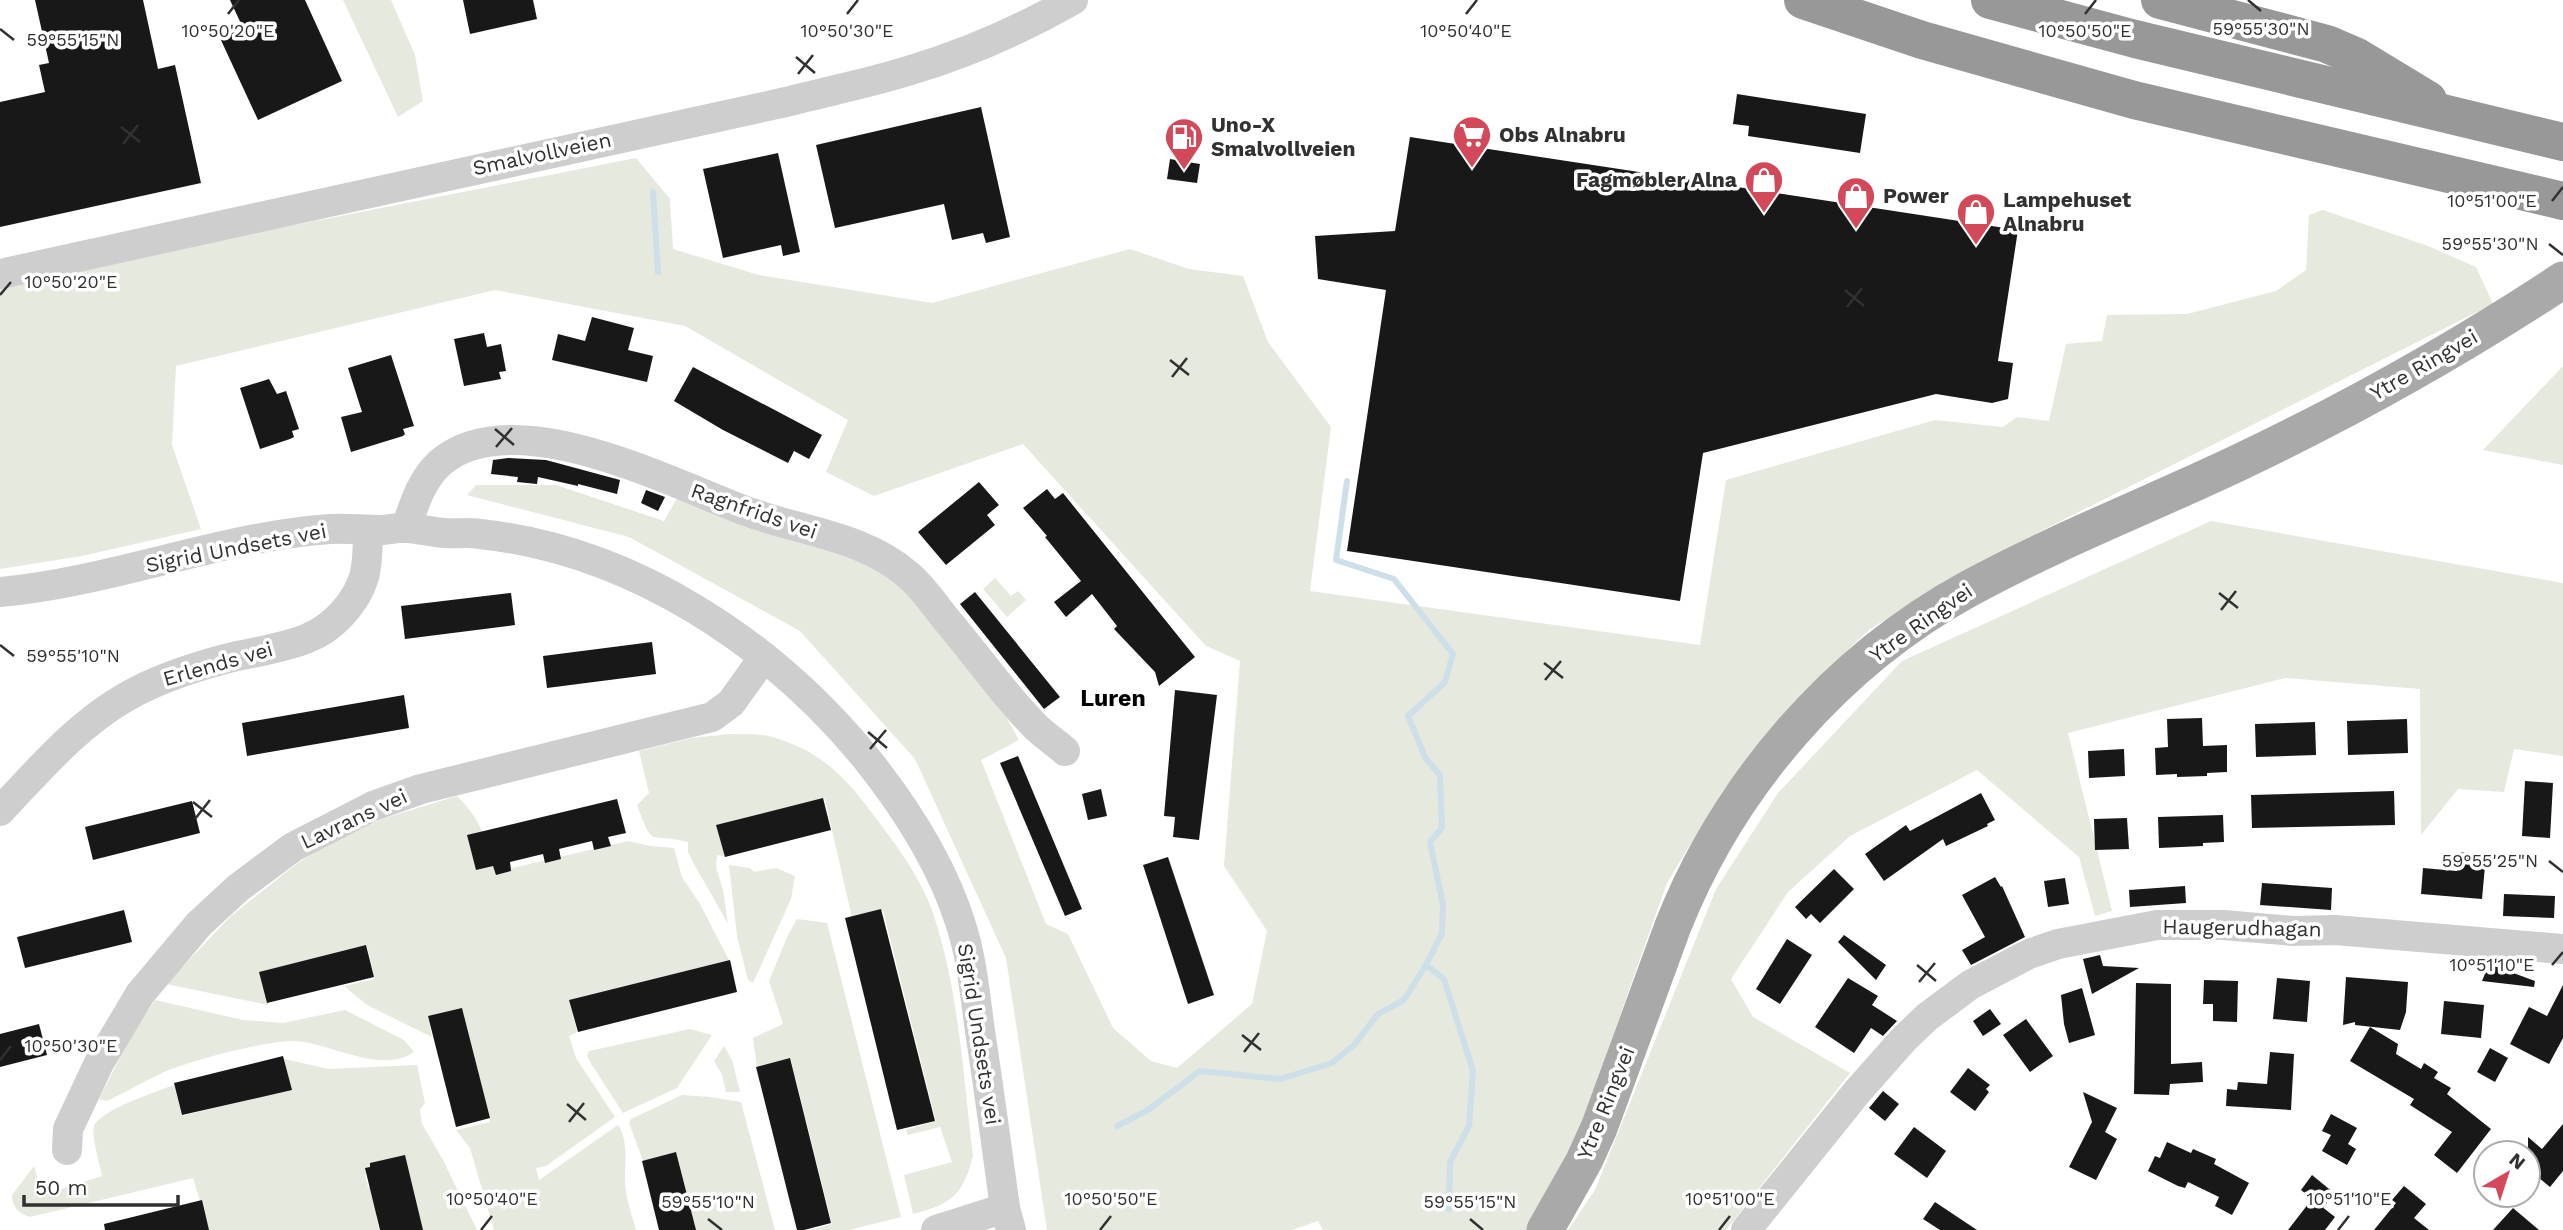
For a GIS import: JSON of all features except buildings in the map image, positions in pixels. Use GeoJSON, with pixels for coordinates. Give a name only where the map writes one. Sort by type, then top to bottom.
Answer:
{"type":"FeatureCollection","features":[{"type":"Feature","properties":{"kind":"highway"},"geometry":{"type":"LineString","coordinates":[[1803,0],[1935,44],[2134,100],[2563,201]]}},
{"type":"Feature","properties":{"kind":"highway"},"geometry":{"type":"LineString","coordinates":[[1990,0],[2135,39],[2563,142]]}},
{"type":"Feature","properties":{"kind":"highway"},"geometry":{"type":"LineString","coordinates":[[2160,0],[2327,44],[2357,57],[2458,118]]}},
{"type":"Feature","properties":{"kind":"main road","name":"Ytre Ringvei"},"geometry":{"type":"LineString","coordinates":[[1545,1230],[1566,1196],[1599,1128],[1677,916],[1714,841],[1770,758],[1840,684],[1884,645],[1967,589],[2038,553],[2313,427],[2445,354],[2550,289]]}},
{"type":"Feature","properties":{"kind":"street","name":"Smalvollveien"},"geometry":{"type":"LineString","coordinates":[[0,274],[865,83],[912,70],[1006,36],[1073,0]]}},
{"type":"Feature","properties":{"kind":"street","name":"Ragnfrids vei"},"geometry":{"type":"LineString","coordinates":[[406,528],[429,475],[446,458],[467,447],[505,440],[532,442],[625,462],[747,512],[845,541],[891,561],[916,583],[1034,726],[1065,751]]}},
{"type":"Feature","properties":{"kind":"street","name":"Sigrid Undsets vei"},"geometry":{"type":"LineString","coordinates":[[0,592],[57,585],[219,547],[298,533],[333,529],[406,528],[510,539],[588,560],[679,599],[735,634],[822,708],[886,783],[929,852],[961,926],[972,971],[1008,1219]]}},
{"type":"Feature","properties":{"kind":"street","name":"Erlends vei"},"geometry":{"type":"LineString","coordinates":[[0,811],[84,726],[124,698],[167,676],[306,639],[323,632],[345,610],[364,578],[368,558],[368,530]]}},
{"type":"Feature","properties":{"kind":"street","name":"Lavrans vei"},"geometry":{"type":"LineString","coordinates":[[67,1150],[68,1129],[99,1063],[146,986],[199,924],[238,888],[293,847],[373,806],[411,793],[712,717],[731,703],[764,657]]}},
{"type":"Feature","properties":{"kind":"street","name":"Haugerudhagan"},"geometry":{"type":"LineString","coordinates":[[1746,1230],[1857,1092],[1903,1040],[1927,1017],[1970,985],[2029,954],[2059,944],[2157,925],[2223,925],[2294,931],[2335,930],[2563,950]]}},
{"type":"Feature","properties":{"kind":"street"},"geometry":{"type":"LineString","coordinates":[[936,1230],[1008,1219]]}},
{"type":"Feature","properties":{"kind":"shaded area"},"geometry":{"type":"Polygon","coordinates":[[[343,0],[391,0],[415,55],[423,101],[398,117],[343,0]]]}},
{"type":"Feature","properties":{"kind":"shaded area"},"geometry":{"type":"Polygon","coordinates":[[[636,158],[670,199],[673,249],[759,275],[932,303],[1130,249],[1189,269],[1243,276],[1268,342],[1331,427],[1310,591],[1700,645],[1726,480],[1935,420],[2003,427],[2017,417],[2049,421],[2066,344],[2102,341],[2107,315],[2187,314],[2276,291],[2306,270],[2309,215],[2323,210],[2428,246],[2476,267],[2493,304],[1979,562],[1870,629],[1800,695],[1722,792],[1667,883],[1574,1145],[1526,1230],[1323,1230],[1318,1221],[1292,1230],[1047,1230],[1006,958],[915,759],[800,631],[629,537],[467,495],[476,485],[556,485],[664,521],[677,498],[868,561],[906,587],[985,678],[1019,740],[981,760],[1046,924],[1068,934],[1113,1028],[1151,1061],[1177,1068],[1252,1004],[1267,931],[1224,866],[1240,661],[1206,646],[1023,444],[874,496],[826,472],[848,420],[685,326],[495,290],[176,366],[172,445],[201,529],[82,556],[0,569],[0,283],[636,158]]]}},
{"type":"Feature","properties":{"kind":"shaded area"},"geometry":{"type":"Polygon","coordinates":[[[2563,366],[2563,465],[2483,450],[2563,366]]]}},
{"type":"Feature","properties":{"kind":"shaded area"},"geometry":{"type":"Polygon","coordinates":[[[2211,521],[2563,583],[2563,756],[2514,749],[2504,792],[2458,789],[2421,835],[2420,689],[2285,678],[2068,733],[2112,911],[2095,916],[2079,857],[1977,770],[1850,836],[1788,892],[1731,979],[1753,1017],[1850,1073],[1726,1230],[1568,1230],[1595,1190],[1716,889],[1778,793],[1902,661],[2211,521]]]}},
{"type":"Feature","properties":{"kind":"shaded area"},"geometry":{"type":"Polygon","coordinates":[[[995,578],[1011,596],[1018,591],[1026,600],[1007,617],[983,589],[995,578]]]}},
{"type":"Feature","properties":{"kind":"shaded area"},"geometry":{"type":"Polygon","coordinates":[[[730,734],[772,737],[790,743],[819,758],[843,778],[892,839],[928,900],[949,972],[973,1156],[960,1189],[946,1202],[913,1214],[904,1175],[952,1162],[940,1127],[908,1135],[906,1130],[936,1121],[883,911],[852,918],[825,799],[718,826],[726,857],[717,855],[716,867],[723,890],[728,924],[688,852],[688,842],[654,837],[646,828],[637,805],[649,793],[639,751],[692,738],[730,734]]]}},
{"type":"Feature","properties":{"kind":"shaded area"},"geometry":{"type":"Polygon","coordinates":[[[457,796],[478,823],[495,872],[628,841],[674,848],[682,877],[700,904],[730,962],[570,1003],[577,1032],[569,1036],[576,1058],[615,1117],[546,1166],[536,1168],[539,1180],[618,1125],[625,1151],[625,1188],[636,1230],[494,1230],[470,1148],[456,1130],[490,1122],[462,1009],[428,1017],[432,1037],[367,1005],[344,986],[375,979],[367,946],[261,972],[268,1005],[166,984],[231,916],[323,846],[382,819],[457,796]]]}},
{"type":"Feature","properties":{"kind":"shaded area"},"geometry":{"type":"Polygon","coordinates":[[[729,865],[750,868],[754,872],[776,868],[795,876],[791,899],[753,983],[748,980],[737,936],[729,865]]]}},
{"type":"Feature","properties":{"kind":"shaded area"},"geometry":{"type":"Polygon","coordinates":[[[797,919],[827,923],[901,1217],[849,1230],[810,1230],[832,1224],[791,1060],[757,1068],[753,1038],[783,1024],[769,981],[797,919]]]}},
{"type":"Feature","properties":{"kind":"shaded area"},"geometry":{"type":"Polygon","coordinates":[[[155,1000],[243,1020],[283,1023],[345,1010],[404,1040],[414,1052],[387,1060],[356,1056],[295,1041],[266,1044],[188,1064],[160,1074],[107,1101],[99,1099],[132,1034],[155,1000]]]}},
{"type":"Feature","properties":{"kind":"shaded area"},"geometry":{"type":"Polygon","coordinates":[[[690,1029],[712,1035],[677,1088],[623,1113],[590,1062],[587,1056],[589,1051],[690,1029]]]}},
{"type":"Feature","properties":{"kind":"shaded area"},"geometry":{"type":"Polygon","coordinates":[[[724,1046],[732,1060],[740,1092],[726,1092],[722,1074],[714,1061],[724,1046]]]}},
{"type":"Feature","properties":{"kind":"shaded area"},"geometry":{"type":"Polygon","coordinates":[[[280,1058],[329,1069],[417,1065],[425,1103],[420,1110],[422,1124],[477,1230],[422,1230],[405,1164],[365,1174],[368,1187],[374,1186],[382,1215],[376,1216],[379,1230],[209,1230],[193,1178],[30,1217],[15,1207],[12,1195],[34,1166],[42,1195],[102,1176],[93,1130],[107,1114],[174,1085],[182,1116],[288,1090],[280,1058]]]}},
{"type":"Feature","properties":{"kind":"shaded area"},"geometry":{"type":"Polygon","coordinates":[[[682,1095],[741,1102],[775,1230],[695,1230],[677,1155],[644,1163],[629,1123],[631,1119],[682,1095]]]}},
{"type":"Feature","properties":{"kind":"waterway"},"geometry":{"type":"LineString","coordinates":[[653,192],[658,272]]}},
{"type":"Feature","properties":{"kind":"waterway"},"geometry":{"type":"LineString","coordinates":[[1347,481],[1336,560],[1394,579],[1453,654],[1445,682],[1408,716],[1426,759],[1440,775],[1442,828],[1430,842],[1443,905],[1442,933],[1426,965],[1444,979],[1473,1071],[1469,1126],[1450,1162],[1449,1209]]}},
{"type":"Feature","properties":{"kind":"waterway"},"geometry":{"type":"LineString","coordinates":[[1117,1126],[1148,1110],[1200,1071],[1280,1079],[1332,1063],[1354,1045],[1378,1014],[1404,1000],[1426,965]]}},
{"type":"Feature","properties":{"kind":"place","name":"Obs Alnabru"},"geometry":{"type":"Point","coordinates":[1472,169]}},
{"type":"Feature","properties":{"kind":"place","name":"Uno-X Smalvollveien"},"geometry":{"type":"Point","coordinates":[1184,171]}},
{"type":"Feature","properties":{"kind":"place","name":"Fagmøbler Alna"},"geometry":{"type":"Point","coordinates":[1764,214]}},
{"type":"Feature","properties":{"kind":"place","name":"Power"},"geometry":{"type":"Point","coordinates":[1856,230]}},
{"type":"Feature","properties":{"kind":"place","name":"Lampehuset Alnabru"},"geometry":{"type":"Point","coordinates":[1976,246]}},
{"type":"Feature","properties":{"kind":"district","name":"Luren"},"geometry":{"type":"Point","coordinates":[1113,698]}}]}
